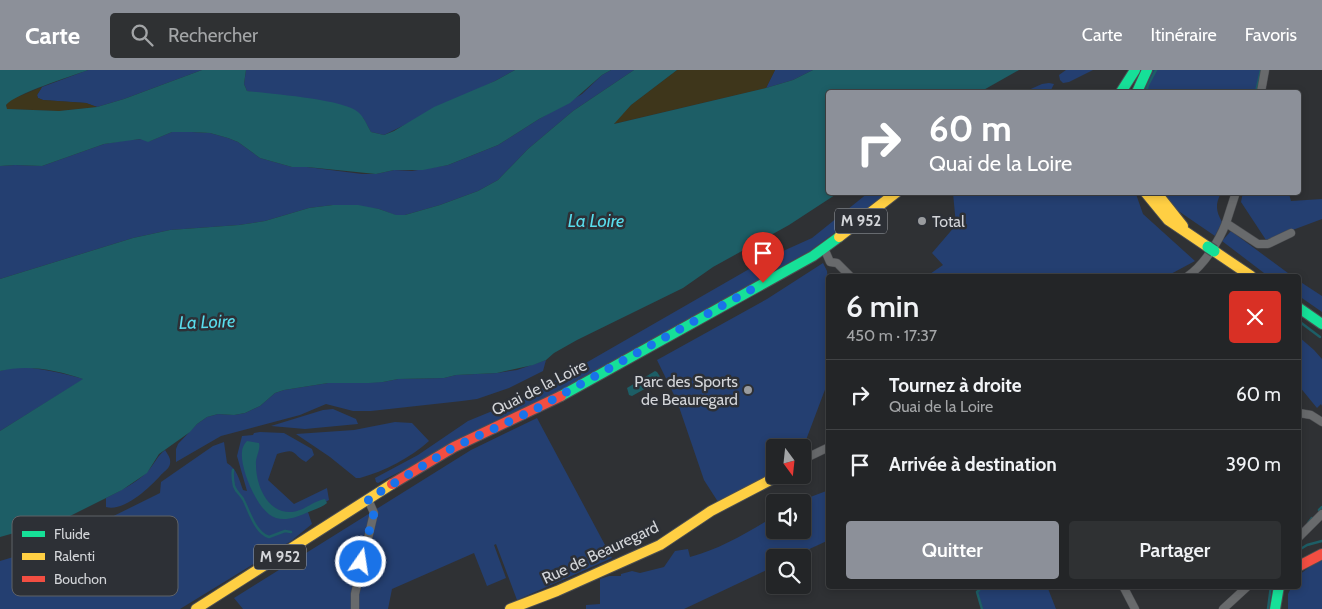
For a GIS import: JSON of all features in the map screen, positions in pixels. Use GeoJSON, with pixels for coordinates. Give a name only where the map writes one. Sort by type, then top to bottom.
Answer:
{"type":"FeatureCollection","features":[{"type":"Feature","properties":{"kind":"main road"},"geometry":{"type":"LineString","coordinates":[[1122,90],[1135,70]]}},
{"type":"Feature","properties":{"kind":"main road"},"geometry":{"type":"LineString","coordinates":[[1138,90],[1146,70]]}},
{"type":"Feature","properties":{"kind":"main road","name":"Quai de la Loire"},"geometry":{"type":"LineString","coordinates":[[196,609],[368,499],[454,447],[540,407],[824,248],[893,195]]}},
{"type":"Feature","properties":{"kind":"main road"},"geometry":{"type":"LineString","coordinates":[[1147,195],[1168,220],[1248,274]]}},
{"type":"Feature","properties":{"kind":"main road"},"geometry":{"type":"LineString","coordinates":[[1159,195],[1195,238]]}},
{"type":"Feature","properties":{"kind":"main road"},"geometry":{"type":"LineString","coordinates":[[1301,309],[1322,324]]}},
{"type":"Feature","properties":{"kind":"main road","name":"Rue de Beauregard"},"geometry":{"type":"LineString","coordinates":[[510,609],[558,591],[660,545],[711,511],[766,482]]}},
{"type":"Feature","properties":{"kind":"main road"},"geometry":{"type":"LineString","coordinates":[[1301,558],[1322,548]]}},
{"type":"Feature","properties":{"kind":"main road"},"geometry":{"type":"LineString","coordinates":[[1301,565],[1322,554]]}},
{"type":"Feature","properties":{"kind":"main road"},"geometry":{"type":"LineString","coordinates":[[1275,609],[1278,589]]}},
{"type":"Feature","properties":{"kind":"main road"},"geometry":{"type":"LineString","coordinates":[[1282,609],[1284,589]]}},
{"type":"Feature","properties":{"kind":"street"},"geometry":{"type":"LineString","coordinates":[[1261,90],[1265,70]]}},
{"type":"Feature","properties":{"kind":"street"},"geometry":{"type":"LineString","coordinates":[[1190,274],[1200,264],[1223,232],[1235,195]]}},
{"type":"Feature","properties":{"kind":"street"},"geometry":{"type":"LineString","coordinates":[[1226,223],[1253,242],[1263,245],[1291,233]]}},
{"type":"Feature","properties":{"kind":"street"},"geometry":{"type":"LineString","coordinates":[[824,248],[830,262],[837,262],[848,274]]}},
{"type":"Feature","properties":{"kind":"street"},"geometry":{"type":"LineString","coordinates":[[1301,413],[1311,415],[1322,422]]}},
{"type":"Feature","properties":{"kind":"street"},"geometry":{"type":"LineString","coordinates":[[811,456],[826,448]]}},
{"type":"Feature","properties":{"kind":"street"},"geometry":{"type":"LineString","coordinates":[[355,609],[354,594],[374,513],[368,499]]}},
{"type":"Feature","properties":{"kind":"street"},"geometry":{"type":"LineString","coordinates":[[1301,535],[1322,514]]}},
{"type":"Feature","properties":{"kind":"street"},"geometry":{"type":"LineString","coordinates":[[1125,589],[1135,609]]}},
{"type":"Feature","properties":{"kind":"street"},"geometry":{"type":"LineString","coordinates":[[1223,609],[1245,589]]}},
{"type":"Feature","properties":{"kind":"shaded area"},"geometry":{"type":"Polygon","coordinates":[[[88,70],[202,70],[97,107],[86,103],[38,98],[37,95],[42,87],[88,70]]]}},
{"type":"Feature","properties":{"kind":"shaded area"},"geometry":{"type":"Polygon","coordinates":[[[246,70],[515,70],[384,135],[371,132],[363,118],[247,91],[244,84],[246,70]]]}},
{"type":"Feature","properties":{"kind":"shaded area"},"geometry":{"type":"Polygon","coordinates":[[[611,70],[634,70],[573,111],[528,149],[498,180],[478,191],[440,205],[405,215],[395,215],[379,209],[333,205],[309,208],[265,221],[239,225],[170,230],[133,238],[0,279],[0,166],[42,166],[104,144],[127,140],[144,139],[150,141],[172,132],[192,132],[210,133],[228,138],[238,142],[260,158],[292,167],[362,174],[376,174],[394,170],[412,171],[448,165],[498,145],[582,94],[602,75],[611,70]]]}},
{"type":"Feature","properties":{"kind":"shaded area"},"geometry":{"type":"Polygon","coordinates":[[[775,70],[813,70],[793,80],[766,88],[775,70]]]}},
{"type":"Feature","properties":{"kind":"shaded area"},"geometry":{"type":"Polygon","coordinates":[[[1066,70],[1093,70],[1063,83],[1059,75],[1066,70]]]}},
{"type":"Feature","properties":{"kind":"shaded area"},"geometry":{"type":"Polygon","coordinates":[[[1152,70],[1262,70],[1259,90],[1143,90],[1152,70]]]}},
{"type":"Feature","properties":{"kind":"shaded area"},"geometry":{"type":"Polygon","coordinates":[[[1042,84],[1054,84],[1051,90],[1028,90],[1042,84]]]}},
{"type":"Feature","properties":{"kind":"shaded area"},"geometry":{"type":"Polygon","coordinates":[[[866,195],[885,195],[810,251],[540,402],[378,483],[376,482],[375,478],[418,455],[468,421],[537,391],[772,256],[812,238],[866,195]]]}},
{"type":"Feature","properties":{"kind":"shaded area"},"geometry":{"type":"Polygon","coordinates":[[[953,195],[1136,195],[1143,214],[1195,261],[1171,274],[930,274],[943,265],[932,253],[956,225],[953,195]]]}},
{"type":"Feature","properties":{"kind":"shaded area"},"geometry":{"type":"Polygon","coordinates":[[[1164,195],[1220,195],[1217,208],[1222,222],[1215,236],[1174,208],[1164,195]]]}},
{"type":"Feature","properties":{"kind":"shaded area"},"geometry":{"type":"Polygon","coordinates":[[[1242,195],[1289,195],[1291,201],[1322,199],[1322,219],[1266,240],[1241,202],[1242,195]]]}},
{"type":"Feature","properties":{"kind":"shaded area"},"geometry":{"type":"Polygon","coordinates":[[[1231,231],[1289,274],[1266,274],[1222,241],[1231,231]]]}},
{"type":"Feature","properties":{"kind":"shaded area","name":"Parc des Sports de Beauregard"},"geometry":{"type":"Polygon","coordinates":[[[823,263],[827,274],[826,387],[806,439],[766,439],[766,477],[720,505],[704,480],[677,401],[657,360],[767,299],[823,263]]]}},
{"type":"Feature","properties":{"kind":"shaded area"},"geometry":{"type":"Polygon","coordinates":[[[1301,282],[1322,296],[1322,312],[1301,297],[1301,282]]]}},
{"type":"Feature","properties":{"kind":"shaded area"},"geometry":{"type":"Polygon","coordinates":[[[1301,339],[1322,359],[1322,406],[1321,404],[1317,408],[1301,388],[1301,339]]]}},
{"type":"Feature","properties":{"kind":"shaded area"},"geometry":{"type":"Polygon","coordinates":[[[546,360],[543,371],[509,388],[477,399],[371,411],[353,411],[326,404],[300,415],[221,436],[176,462],[178,444],[197,424],[207,417],[218,414],[234,415],[245,413],[260,406],[275,393],[284,390],[328,383],[383,382],[398,379],[444,378],[456,375],[497,373],[517,370],[546,360]]]}},
{"type":"Feature","properties":{"kind":"shaded area"},"geometry":{"type":"Polygon","coordinates":[[[14,367],[40,369],[84,379],[0,431],[0,371],[14,367]]]}},
{"type":"Feature","properties":{"kind":"shaded area"},"geometry":{"type":"Polygon","coordinates":[[[333,409],[356,419],[358,424],[305,429],[271,426],[323,410],[333,409]]]}},
{"type":"Feature","properties":{"kind":"shaded area"},"geometry":{"type":"Polygon","coordinates":[[[537,418],[612,558],[517,600],[496,544],[494,545],[506,578],[487,586],[474,553],[392,589],[388,609],[243,609],[234,598],[471,450],[537,418]]]}},
{"type":"Feature","properties":{"kind":"shaded area"},"geometry":{"type":"Polygon","coordinates":[[[395,422],[412,423],[429,441],[397,463],[379,472],[360,478],[356,478],[330,457],[296,434],[354,430],[395,422]]]}},
{"type":"Feature","properties":{"kind":"shaded area"},"geometry":{"type":"Polygon","coordinates":[[[254,433],[284,433],[312,449],[314,455],[306,462],[291,451],[277,454],[268,480],[294,504],[327,488],[329,500],[308,512],[312,524],[291,541],[180,609],[0,609],[0,561],[12,557],[12,596],[178,596],[178,516],[114,516],[160,493],[161,482],[213,446],[224,442],[227,463],[235,471],[243,490],[247,491],[237,456],[242,436],[253,435],[254,433]]]}},
{"type":"Feature","properties":{"kind":"shaded area"},"geometry":{"type":"Polygon","coordinates":[[[165,450],[170,458],[169,466],[149,487],[128,503],[113,508],[106,507],[106,498],[143,476],[165,450]]]}},
{"type":"Feature","properties":{"kind":"shaded area"},"geometry":{"type":"Polygon","coordinates":[[[826,491],[826,541],[809,549],[766,549],[766,570],[684,609],[586,609],[586,605],[600,604],[600,579],[609,576],[621,576],[621,574],[632,571],[640,573],[664,567],[675,551],[688,549],[690,557],[734,540],[766,521],[766,539],[811,539],[811,497],[826,491]]]}},
{"type":"Feature","properties":{"kind":"shaded area"},"geometry":{"type":"Polygon","coordinates":[[[1322,561],[1322,609],[1288,609],[1288,594],[1290,589],[1301,589],[1301,573],[1316,562],[1322,561]]]}},
{"type":"Feature","properties":{"kind":"shaded area"},"geometry":{"type":"Polygon","coordinates":[[[977,589],[1048,589],[1056,609],[983,609],[977,589]]]}},
{"type":"Feature","properties":{"kind":"sand"},"geometry":{"type":"Polygon","coordinates":[[[677,70],[775,70],[766,88],[613,124],[631,105],[677,70]]]}},
{"type":"Feature","properties":{"kind":"sand"},"geometry":{"type":"Polygon","coordinates":[[[42,87],[37,95],[38,98],[43,100],[86,103],[97,107],[59,111],[7,109],[6,105],[10,100],[42,87]]]}},
{"type":"Feature","properties":{"kind":"water"},"geometry":{"type":"Polygon","coordinates":[[[0,70],[88,70],[20,95],[6,105],[7,109],[59,111],[97,107],[202,70],[246,70],[244,84],[247,91],[322,100],[350,107],[360,114],[371,132],[384,135],[434,107],[495,81],[515,70],[611,70],[602,75],[570,103],[539,119],[498,145],[448,165],[423,170],[394,170],[376,174],[292,167],[260,158],[238,142],[228,138],[210,133],[192,132],[172,132],[148,142],[140,139],[104,144],[42,166],[0,166],[0,70]]]}},
{"type":"Feature","properties":{"kind":"water","name":"La Loire"},"geometry":{"type":"Polygon","coordinates":[[[634,70],[677,70],[631,105],[614,124],[766,88],[793,80],[813,70],[1019,70],[984,90],[826,90],[826,195],[835,195],[789,225],[713,267],[683,288],[577,340],[554,353],[546,360],[497,373],[456,375],[444,378],[398,379],[369,383],[328,383],[284,390],[275,393],[260,406],[245,413],[234,415],[218,414],[207,417],[190,432],[159,454],[147,473],[122,490],[70,516],[12,516],[12,534],[0,537],[0,431],[83,379],[42,369],[21,368],[0,371],[0,279],[133,238],[170,230],[239,225],[265,221],[309,208],[333,205],[358,205],[396,215],[405,215],[440,205],[478,191],[498,180],[528,149],[573,111],[634,70]]]}},
{"type":"Feature","properties":{"kind":"water"},"geometry":{"type":"Polygon","coordinates":[[[655,371],[661,378],[659,381],[632,396],[629,395],[627,388],[655,371]]]}},
{"type":"Feature","properties":{"kind":"water"},"geometry":{"type":"Polygon","coordinates":[[[247,441],[259,443],[256,462],[258,481],[261,490],[270,504],[284,511],[292,512],[301,510],[321,500],[325,499],[327,503],[317,509],[291,518],[280,519],[269,514],[257,499],[247,479],[242,460],[242,451],[247,441]]]}},
{"type":"Feature","properties":{"kind":"waterway"},"geometry":{"type":"LineString","coordinates":[[1147,90],[1156,70]]}},
{"type":"Feature","properties":{"kind":"waterway"},"geometry":{"type":"LineString","coordinates":[[1256,90],[1261,70]]}},
{"type":"Feature","properties":{"kind":"waterway"},"geometry":{"type":"LineString","coordinates":[[1301,323],[1320,337]]}},
{"type":"Feature","properties":{"kind":"waterway"},"geometry":{"type":"LineString","coordinates":[[233,470],[234,486],[260,531],[269,537],[285,531],[291,532]]}},
{"type":"Feature","properties":{"kind":"waterway"},"geometry":{"type":"LineString","coordinates":[[1319,510],[1322,507]]}},
{"type":"Feature","properties":{"kind":"waterway"},"geometry":{"type":"LineString","coordinates":[[1308,523],[1312,518]]}},
{"type":"Feature","properties":{"kind":"waterway"},"geometry":{"type":"LineString","coordinates":[[1301,549],[1322,541]]}},
{"type":"Feature","properties":{"kind":"waterway"},"geometry":{"type":"LineString","coordinates":[[980,589],[977,592],[982,609]]}},
{"type":"Feature","properties":{"kind":"waterway"},"geometry":{"type":"LineString","coordinates":[[1268,609],[1271,589]]}},
{"type":"Feature","properties":{"kind":"traffic: fast"},"geometry":{"type":"LineString","coordinates":[[1122,90],[1135,70]]}},
{"type":"Feature","properties":{"kind":"traffic: fast"},"geometry":{"type":"LineString","coordinates":[[1138,90],[1147,70]]}},
{"type":"Feature","properties":{"kind":"traffic: fast"},"geometry":{"type":"LineString","coordinates":[[561,396],[813,256],[839,237]]}},
{"type":"Feature","properties":{"kind":"traffic: fast"},"geometry":{"type":"LineString","coordinates":[[1208,247],[1214,251]]}},
{"type":"Feature","properties":{"kind":"traffic: fast"},"geometry":{"type":"LineString","coordinates":[[1301,309],[1322,324]]}},
{"type":"Feature","properties":{"kind":"traffic: fast"},"geometry":{"type":"LineString","coordinates":[[1275,609],[1278,589]]}},
{"type":"Feature","properties":{"kind":"traffic: slow"},"geometry":{"type":"LineString","coordinates":[[839,237],[893,195]]}},
{"type":"Feature","properties":{"kind":"traffic: slow"},"geometry":{"type":"LineString","coordinates":[[1147,195],[1168,220],[1208,247]]}},
{"type":"Feature","properties":{"kind":"traffic: slow"},"geometry":{"type":"LineString","coordinates":[[1158,195],[1183,226]]}},
{"type":"Feature","properties":{"kind":"traffic: slow"},"geometry":{"type":"LineString","coordinates":[[1214,251],[1248,274]]}},
{"type":"Feature","properties":{"kind":"traffic: slow"},"geometry":{"type":"LineString","coordinates":[[510,609],[557,591],[660,545],[711,511],[766,482]]}},
{"type":"Feature","properties":{"kind":"traffic: slow"},"geometry":{"type":"LineString","coordinates":[[196,609],[392,484]]}},
{"type":"Feature","properties":{"kind":"traffic: jam"},"geometry":{"type":"LineString","coordinates":[[392,484],[454,447],[561,396]]}},
{"type":"Feature","properties":{"kind":"traffic: jam"},"geometry":{"type":"LineString","coordinates":[[1301,565],[1322,554]]}},
{"type":"Feature","properties":{"kind":"place","name":"Total"},"geometry":{"type":"Point","coordinates":[922,221]}},
{"type":"Feature","properties":{"kind":"place","name":"Parc des Sports de Beauregard"},"geometry":{"type":"Point","coordinates":[748,390]}},
{"type":"Feature","properties":{"kind":"route"},"geometry":{"type":"LineString","coordinates":[[361,562],[374,513],[368,499],[454,447],[561,396],[763,283]]}}]}
